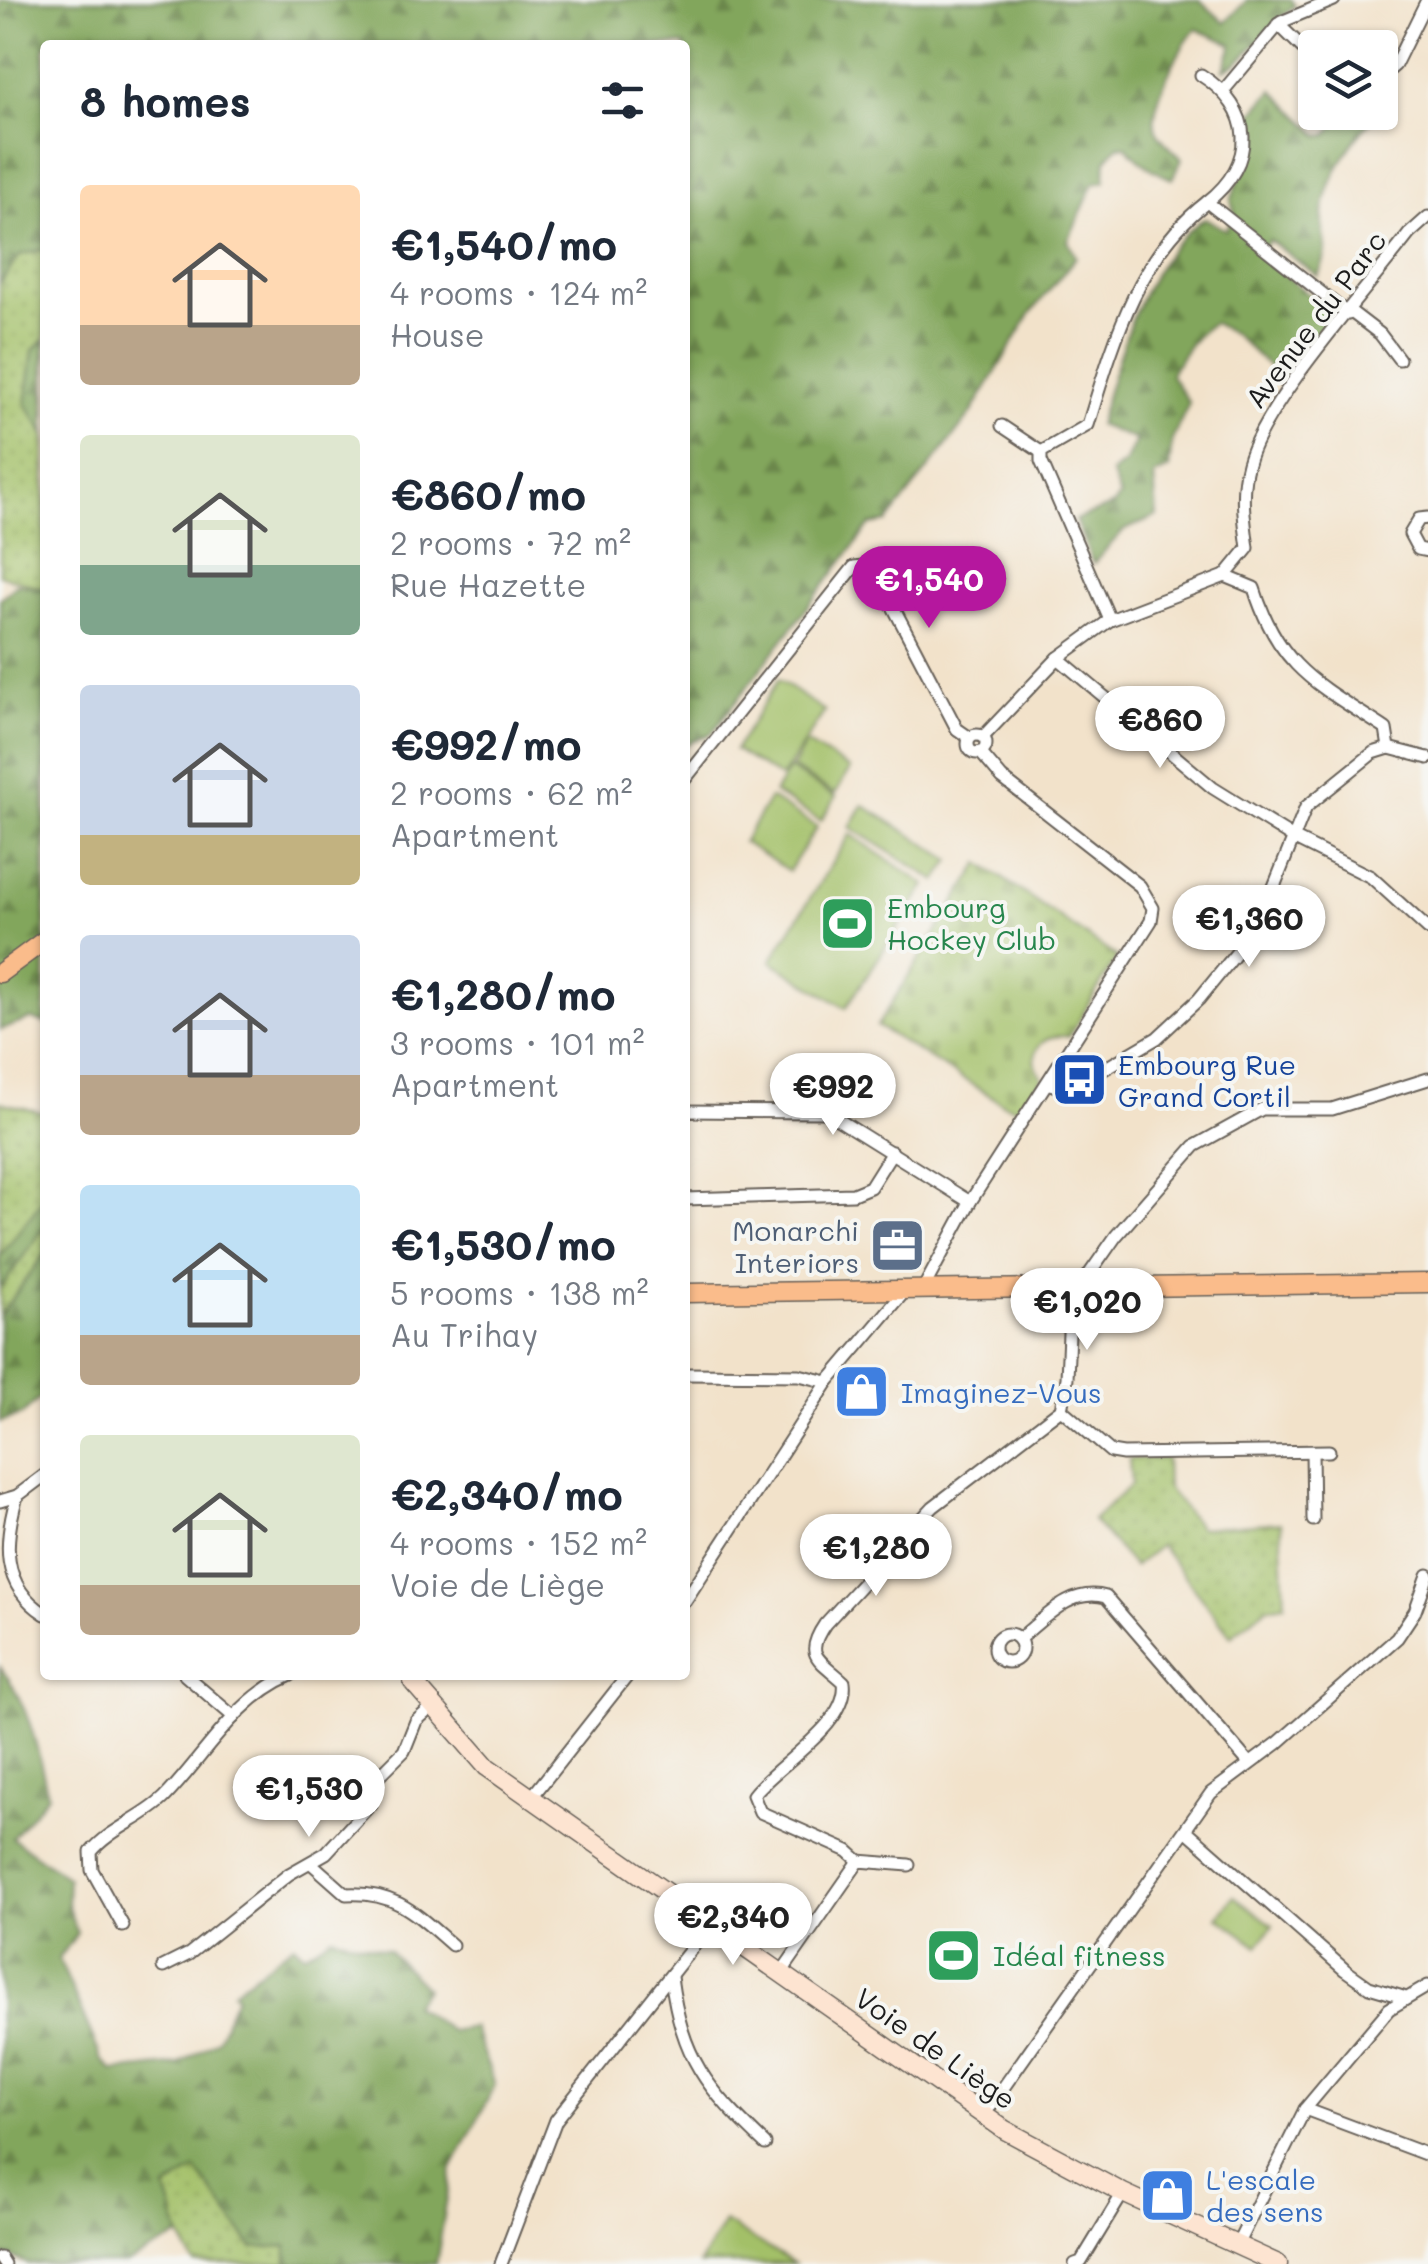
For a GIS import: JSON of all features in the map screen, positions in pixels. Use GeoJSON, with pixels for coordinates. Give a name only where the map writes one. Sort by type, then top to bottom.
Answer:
{"type":"FeatureCollection","features":[{"type":"Feature","properties":{"kind":"main road"},"geometry":{"type":"LineString","coordinates":[[0,974],[40,944]]}},
{"type":"Feature","properties":{"kind":"main road"},"geometry":{"type":"LineString","coordinates":[[690,1293],[1428,1283]]}},
{"type":"Feature","properties":{"kind":"street"},"geometry":{"type":"LineString","coordinates":[[1224,90],[1278,24],[1292,14],[1334,0]]}},
{"type":"Feature","properties":{"kind":"street"},"geometry":{"type":"LineString","coordinates":[[1398,59],[1427,0]]}},
{"type":"Feature","properties":{"kind":"street"},"geometry":{"type":"LineString","coordinates":[[1278,24],[1298,43]]}},
{"type":"Feature","properties":{"kind":"street"},"geometry":{"type":"LineString","coordinates":[[1041,452],[1088,425],[1119,328],[1141,281],[1186,218],[1224,189],[1242,156],[1242,127],[1224,90],[1201,75]]}},
{"type":"Feature","properties":{"kind":"street"},"geometry":{"type":"LineString","coordinates":[[1207,202],[1380,334],[1399,358]]}},
{"type":"Feature","properties":{"kind":"street","name":"Avenue du Parc"},"geometry":{"type":"LineString","coordinates":[[1225,576],[1248,548],[1241,499],[1257,440],[1409,234],[1428,217]]}},
{"type":"Feature","properties":{"kind":"street"},"geometry":{"type":"LineString","coordinates":[[1002,426],[1041,452]]}},
{"type":"Feature","properties":{"kind":"street"},"geometry":{"type":"LineString","coordinates":[[1041,452],[1041,461],[1110,620]]}},
{"type":"Feature","properties":{"kind":"street"},"geometry":{"type":"LineString","coordinates":[[1428,517],[1412,526],[1410,534],[1418,548],[1428,551]]}},
{"type":"Feature","properties":{"kind":"street"},"geometry":{"type":"LineString","coordinates":[[690,774],[845,574],[864,566],[880,580],[957,729],[986,746],[980,752],[1002,778],[1140,886],[1153,908],[1151,922],[914,1291],[828,1382],[690,1593]]}},
{"type":"Feature","properties":{"kind":"street"},"geometry":{"type":"LineString","coordinates":[[977,738],[1058,658],[1110,620],[1225,576],[1254,588],[1266,628],[1284,655],[1311,680],[1386,729],[1389,748]]}},
{"type":"Feature","properties":{"kind":"street"},"geometry":{"type":"LineString","coordinates":[[1058,658],[1213,788],[1295,839],[1372,876],[1428,929]]}},
{"type":"Feature","properties":{"kind":"street"},"geometry":{"type":"LineString","coordinates":[[1049,1084],[1070,1089],[1114,1067],[1157,1038],[1199,999],[1238,950],[1267,904],[1306,807],[1374,752],[1389,748],[1420,752],[1428,758]]}},
{"type":"Feature","properties":{"kind":"street"},"geometry":{"type":"LineString","coordinates":[[908,1865],[859,1861],[848,1851],[773,1820],[754,1802],[760,1786],[802,1751],[842,1700],[844,1682],[812,1650],[812,1642],[933,1507],[1061,1409],[1075,1289],[1195,1146],[1262,1109],[1332,1108],[1428,1079]]}},
{"type":"Feature","properties":{"kind":"street"},"geometry":{"type":"LineString","coordinates":[[690,1111],[826,1112],[970,1202]]}},
{"type":"Feature","properties":{"kind":"street"},"geometry":{"type":"LineString","coordinates":[[690,1199],[854,1194],[870,1187],[892,1152]]}},
{"type":"Feature","properties":{"kind":"street"},"geometry":{"type":"LineString","coordinates":[[690,1374],[799,1375],[828,1382]]}},
{"type":"Feature","properties":{"kind":"street"},"geometry":{"type":"LineString","coordinates":[[1061,1409],[1111,1452],[1123,1454],[1328,1451]]}},
{"type":"Feature","properties":{"kind":"street"},"geometry":{"type":"LineString","coordinates":[[1312,1452],[1313,1520]]}},
{"type":"Feature","properties":{"kind":"street"},"geometry":{"type":"LineString","coordinates":[[0,1500],[17,1496],[40,1479]]}},
{"type":"Feature","properties":{"kind":"street"},"geometry":{"type":"LineString","coordinates":[[17,1496],[6,1560],[18,1590],[40,1610]]}},
{"type":"Feature","properties":{"kind":"street"},"geometry":{"type":"LineString","coordinates":[[984,2115],[1157,1862],[1187,1831],[1212,1793],[1397,1638],[1415,1611],[1428,1575]]}},
{"type":"Feature","properties":{"kind":"street"},"geometry":{"type":"LineString","coordinates":[[1019,1639],[1074,1597],[1086,1593],[1106,1597],[1248,1763]]}},
{"type":"Feature","properties":{"kind":"street"},"geometry":{"type":"LineString","coordinates":[[191,1680],[234,1717]]}},
{"type":"Feature","properties":{"kind":"street"},"geometry":{"type":"LineString","coordinates":[[124,1926],[92,1870],[90,1852],[102,1839],[162,1800],[234,1717],[279,1680]]}},
{"type":"Feature","properties":{"kind":"street","name":"Voie de Liège"},"geometry":{"type":"LineString","coordinates":[[413,1680],[477,1757],[984,2115],[1024,2142],[1123,2193],[1278,2264]]}},
{"type":"Feature","properties":{"kind":"street"},"geometry":{"type":"LineString","coordinates":[[531,1798],[624,1680]]}},
{"type":"Feature","properties":{"kind":"street"},"geometry":{"type":"LineString","coordinates":[[164,1967],[188,1954],[276,1883],[311,1863],[371,1804],[376,1779],[404,1751],[416,1721],[433,1706]]}},
{"type":"Feature","properties":{"kind":"street"},"geometry":{"type":"LineString","coordinates":[[1187,1831],[1345,1970],[1369,1987],[1404,1997]]}},
{"type":"Feature","properties":{"kind":"street"},"geometry":{"type":"LineString","coordinates":[[781,1974],[859,1861]]}},
{"type":"Feature","properties":{"kind":"street"},"geometry":{"type":"LineString","coordinates":[[311,1863],[346,1894],[376,1892],[412,1910],[452,1946]]}},
{"type":"Feature","properties":{"kind":"street"},"geometry":{"type":"LineString","coordinates":[[500,2264],[556,2120],[711,1924]]}},
{"type":"Feature","properties":{"kind":"street"},"geometry":{"type":"LineString","coordinates":[[671,1977],[677,2025],[690,2060],[765,2144]]}},
{"type":"Feature","properties":{"kind":"street"},"geometry":{"type":"LineString","coordinates":[[1237,2245],[1305,2109],[1404,1997],[1428,1986]]}},
{"type":"Feature","properties":{"kind":"street"},"geometry":{"type":"LineString","coordinates":[[1305,2109],[1428,2154]]}},
{"type":"Feature","properties":{"kind":"street"},"geometry":{"type":"LineString","coordinates":[[1075,2264],[1081,2262],[1123,2193]]}},
{"type":"Feature","properties":{"kind":"green space"},"geometry":{"type":"Polygon","coordinates":[[[0,0],[1200,0],[1225,23],[1247,0],[1291,0],[1295,6],[1241,59],[1224,70],[1232,44],[1196,29],[1174,62],[1157,107],[1156,130],[1182,159],[1172,179],[1147,166],[1126,146],[1118,146],[1106,160],[1105,181],[1094,183],[1068,241],[1076,257],[1030,314],[971,414],[887,522],[870,525],[712,733],[690,743],[690,40],[40,40],[40,250],[20,255],[0,283],[0,0]]]}},
{"type":"Feature","properties":{"kind":"green space"},"geometry":{"type":"Polygon","coordinates":[[[1273,90],[1298,114],[1298,130],[1314,130],[1320,136],[1331,130],[1364,130],[1335,174],[1325,202],[1326,249],[1318,276],[1269,240],[1259,255],[1322,305],[1327,324],[1284,381],[1234,334],[1213,323],[1200,333],[1170,374],[1189,403],[1172,440],[1169,469],[1154,476],[1157,516],[1123,531],[1093,564],[1075,520],[1114,505],[1120,496],[1111,473],[1125,463],[1136,440],[1098,425],[1124,340],[1149,283],[1183,235],[1205,218],[1226,230],[1234,212],[1231,200],[1250,151],[1249,117],[1273,90]]]}},
{"type":"Feature","properties":{"kind":"green space"},"geometry":{"type":"Polygon","coordinates":[[[40,250],[40,587],[0,575],[0,283],[20,255],[40,250]]]}},
{"type":"Feature","properties":{"kind":"green space"},"geometry":{"type":"Polygon","coordinates":[[[40,344],[40,426],[26,404],[33,350],[40,344]]]}},
{"type":"Feature","properties":{"kind":"green space"},"geometry":{"type":"Polygon","coordinates":[[[16,584],[40,588],[40,1022],[31,1019],[0,1030],[0,599],[16,584]]]}},
{"type":"Feature","properties":{"kind":"green space"},"geometry":{"type":"Polygon","coordinates":[[[778,680],[825,711],[781,778],[735,750],[778,680]]]}},
{"type":"Feature","properties":{"kind":"green space"},"geometry":{"type":"Polygon","coordinates":[[[806,743],[850,769],[835,794],[792,768],[806,743]]]}},
{"type":"Feature","properties":{"kind":"green space"},"geometry":{"type":"Polygon","coordinates":[[[789,769],[836,797],[821,821],[774,793],[789,769]]]}},
{"type":"Feature","properties":{"kind":"green space"},"geometry":{"type":"Polygon","coordinates":[[[770,798],[817,827],[789,871],[743,842],[770,798]]]}},
{"type":"Feature","properties":{"kind":"green space"},"geometry":{"type":"Polygon","coordinates":[[[863,805],[951,860],[937,881],[850,827],[863,805]]]}},
{"type":"Feature","properties":{"kind":"green space","name":"Embourg Hockey Club"},"geometry":{"type":"Polygon","coordinates":[[[850,834],[926,885],[846,1008],[771,961],[850,834]]]}},
{"type":"Feature","properties":{"kind":"green space"},"geometry":{"type":"Polygon","coordinates":[[[980,863],[1117,957],[1069,1037],[1051,1038],[1039,1047],[1035,1061],[1043,1078],[1022,1110],[1004,1104],[877,1026],[980,863]]]}},
{"type":"Feature","properties":{"kind":"green space"},"geometry":{"type":"Polygon","coordinates":[[[0,1102],[40,1112],[40,1204],[0,1256],[0,1102]]]}},
{"type":"Feature","properties":{"kind":"green space"},"geometry":{"type":"Polygon","coordinates":[[[40,1204],[40,1233],[0,1289],[0,1256],[40,1204]]]}},
{"type":"Feature","properties":{"kind":"green space"},"geometry":{"type":"Polygon","coordinates":[[[40,1233],[40,1260],[0,1316],[0,1289],[40,1233]]]}},
{"type":"Feature","properties":{"kind":"green space"},"geometry":{"type":"Polygon","coordinates":[[[40,1260],[40,1398],[22,1415],[0,1422],[0,1316],[40,1260]]]}},
{"type":"Feature","properties":{"kind":"green space"},"geometry":{"type":"Polygon","coordinates":[[[1166,1458],[1167,1488],[1200,1528],[1281,1522],[1285,1604],[1267,1607],[1231,1636],[1160,1545],[1134,1567],[1093,1520],[1131,1485],[1129,1459],[1166,1458]]]}},
{"type":"Feature","properties":{"kind":"green space"},"geometry":{"type":"Polygon","coordinates":[[[0,1667],[25,1712],[48,1795],[12,1838],[68,1878],[67,1904],[77,1933],[59,1959],[102,2060],[113,2071],[179,2064],[217,2040],[236,1996],[233,1991],[294,1944],[304,1954],[332,1936],[388,1950],[426,1988],[413,2005],[450,2031],[473,2027],[495,2085],[452,2169],[436,2264],[287,2264],[287,2246],[253,2248],[196,2169],[166,2189],[180,2236],[126,2264],[29,2264],[6,2255],[11,2264],[0,2264],[0,1667]]]}},
{"type":"Feature","properties":{"kind":"green space"},"geometry":{"type":"Polygon","coordinates":[[[1234,1896],[1273,1925],[1258,1946],[1218,1917],[1234,1896]]]}},
{"type":"Feature","properties":{"kind":"green space"},"geometry":{"type":"Polygon","coordinates":[[[197,2168],[253,2248],[288,2246],[287,2264],[195,2264],[180,2236],[166,2189],[197,2168]]]}},
{"type":"Feature","properties":{"kind":"green space"},"geometry":{"type":"Polygon","coordinates":[[[724,2222],[794,2264],[699,2264],[724,2222]]]}},
{"type":"Feature","properties":{"kind":"place","name":"Embourg Hockey Club"},"geometry":{"type":"Point","coordinates":[848,923]}},
{"type":"Feature","properties":{"kind":"place","name":"Embourg Rue Grand Cortil"},"geometry":{"type":"Point","coordinates":[1079,1080]}},
{"type":"Feature","properties":{"kind":"place","name":"Monarchi Interiors"},"geometry":{"type":"Point","coordinates":[898,1246]}},
{"type":"Feature","properties":{"kind":"place","name":"Imaginez-Vous"},"geometry":{"type":"Point","coordinates":[862,1392]}},
{"type":"Feature","properties":{"kind":"place","name":"Idéal fitness"},"geometry":{"type":"Point","coordinates":[954,1955]}},
{"type":"Feature","properties":{"kind":"place","name":"L'escale des sens"},"geometry":{"type":"Point","coordinates":[1167,2195]}}]}
